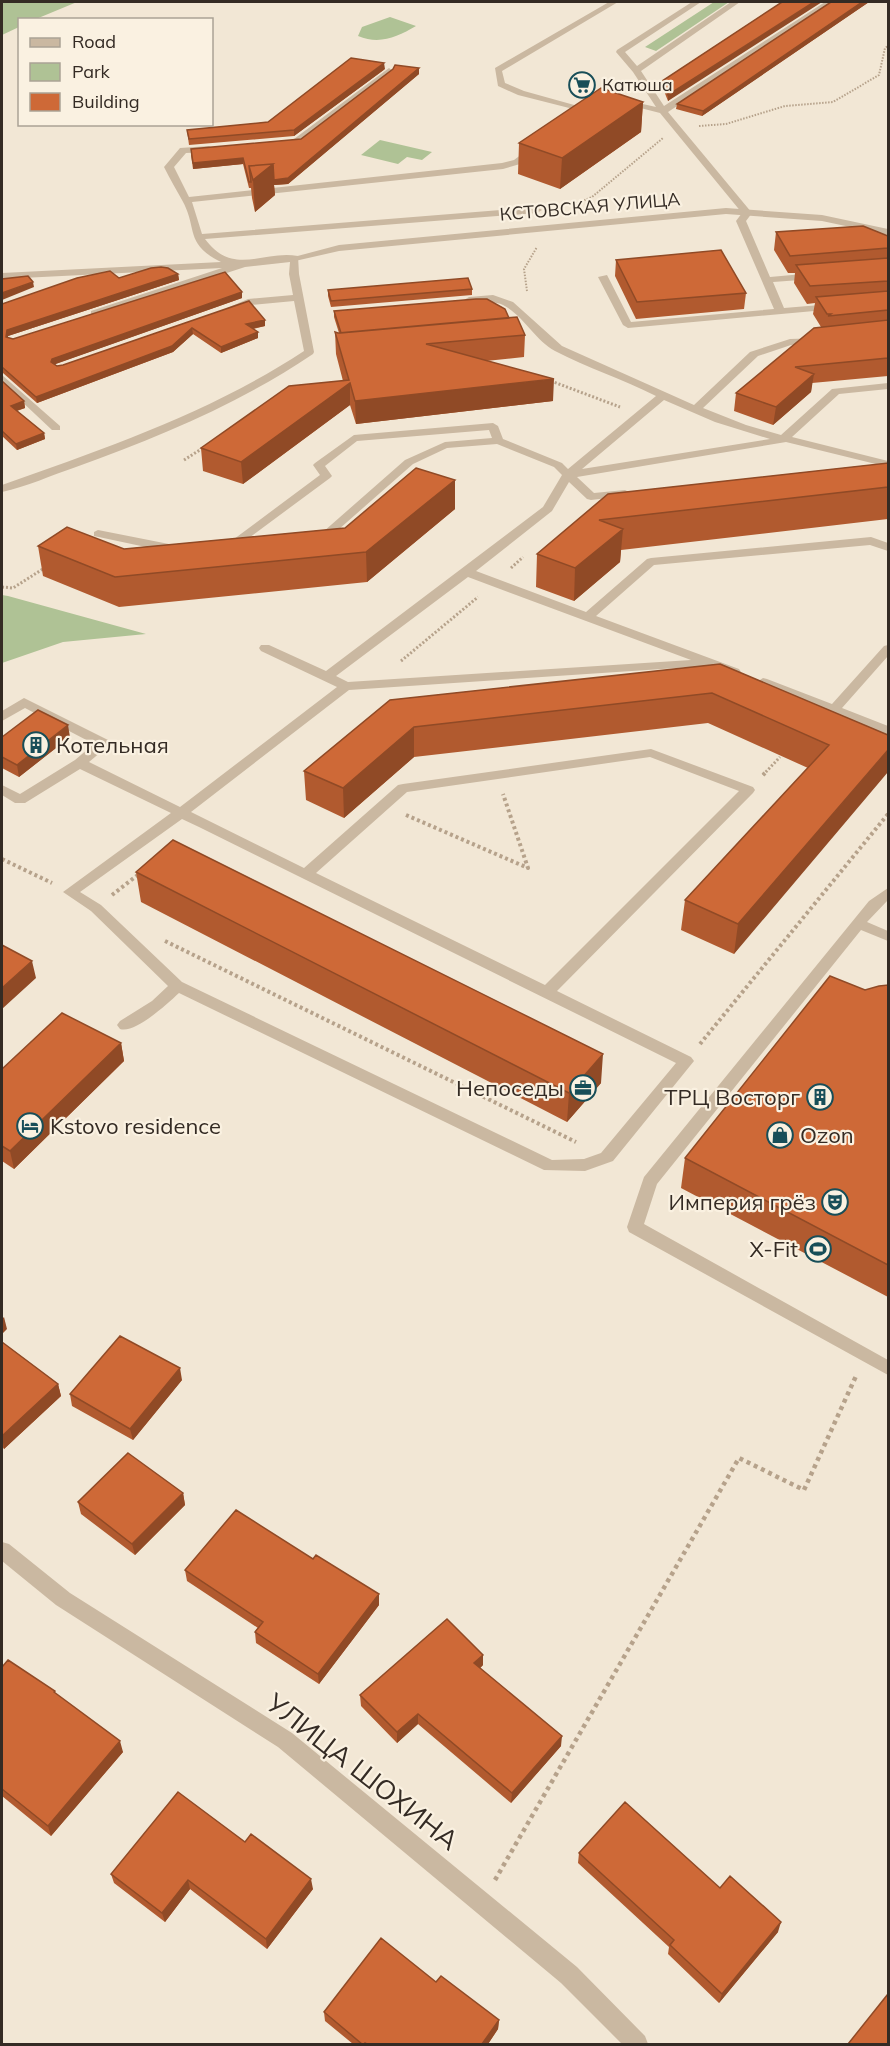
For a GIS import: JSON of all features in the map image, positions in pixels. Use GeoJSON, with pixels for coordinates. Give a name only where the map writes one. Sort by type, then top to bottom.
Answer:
{"type":"FeatureCollection","features":[{"type":"Feature","properties":{"kind":"street"},"geometry":{"type":"LineString","coordinates":[[573,117],[586,109],[521,93],[501,84],[498,70],[614,2]]}},
{"type":"Feature","properties":{"kind":"street"},"geometry":{"type":"LineString","coordinates":[[697,2],[620,52],[636,70],[663,111],[747,213],[741,221],[780,311]]}},
{"type":"Feature","properties":{"kind":"street"},"geometry":{"type":"LineString","coordinates":[[636,70],[735,2]]}},
{"type":"Feature","properties":{"kind":"street"},"geometry":{"type":"LineString","coordinates":[[619,104],[631,103],[663,111],[830,2]]}},
{"type":"Feature","properties":{"kind":"street"},"geometry":{"type":"LineString","coordinates":[[273,143],[297,141],[389,70]]}},
{"type":"Feature","properties":{"kind":"street"},"geometry":{"type":"LineString","coordinates":[[187,200],[503,166],[518,162],[545,140]]}},
{"type":"Feature","properties":{"kind":"street"},"geometry":{"type":"LineString","coordinates":[[214,149],[183,150],[169,167],[180,192],[187,200],[198,237],[210,254],[226,261],[245,264]]}},
{"type":"Feature","properties":{"kind":"street"},"geometry":{"type":"LineString","coordinates":[[198,237],[537,210]]}},
{"type":"Feature","properties":{"kind":"street","name":"КСТОВСКАЯ УЛИЦА"},"geometry":{"type":"LineString","coordinates":[[245,264],[295,258],[339,248],[726,211],[822,218],[888,232]]}},
{"type":"Feature","properties":{"kind":"street"},"geometry":{"type":"LineString","coordinates":[[2,489],[168,428],[279,373],[309,352],[294,274],[295,258]]}},
{"type":"Feature","properties":{"kind":"street"},"geometry":{"type":"LineString","coordinates":[[2,276],[245,264]]}},
{"type":"Feature","properties":{"kind":"street"},"geometry":{"type":"LineString","coordinates":[[79,319],[245,264]]}},
{"type":"Feature","properties":{"kind":"street"},"geometry":{"type":"LineString","coordinates":[[54,287],[84,272]]}},
{"type":"Feature","properties":{"kind":"street"},"geometry":{"type":"LineString","coordinates":[[766,280],[822,275]]}},
{"type":"Feature","properties":{"kind":"street"},"geometry":{"type":"LineString","coordinates":[[603,277],[628,325],[845,306]]}},
{"type":"Feature","properties":{"kind":"street"},"geometry":{"type":"LineString","coordinates":[[226,310],[248,302],[298,298]]}},
{"type":"Feature","properties":{"kind":"street"},"geometry":{"type":"LineString","coordinates":[[458,301],[493,298],[509,304],[558,348],[713,417],[782,440],[853,452],[888,464]]}},
{"type":"Feature","properties":{"kind":"street"},"geometry":{"type":"LineString","coordinates":[[526,333],[538,332]]}},
{"type":"Feature","properties":{"kind":"street"},"geometry":{"type":"LineString","coordinates":[[696,409],[754,354],[790,342],[834,338]]}},
{"type":"Feature","properties":{"kind":"street"},"geometry":{"type":"LineString","coordinates":[[2,378],[56,428]]}},
{"type":"Feature","properties":{"kind":"street"},"geometry":{"type":"LineString","coordinates":[[568,475],[782,440],[836,391],[888,386]]}},
{"type":"Feature","properties":{"kind":"street"},"geometry":{"type":"LineString","coordinates":[[327,676],[548,509],[568,475],[663,396]]}},
{"type":"Feature","properties":{"kind":"street"},"geometry":{"type":"LineString","coordinates":[[257,542],[229,544],[326,476],[319,465],[354,438],[493,426],[498,441]]}},
{"type":"Feature","properties":{"kind":"street"},"geometry":{"type":"LineString","coordinates":[[303,537],[326,535],[409,462],[445,445],[498,441],[558,465],[591,497],[638,492]]}},
{"type":"Feature","properties":{"kind":"street"},"geometry":{"type":"LineString","coordinates":[[854,468],[888,464]]}},
{"type":"Feature","properties":{"kind":"street"},"geometry":{"type":"LineString","coordinates":[[98,534],[183,549]]}},
{"type":"Feature","properties":{"kind":"street"},"geometry":{"type":"LineString","coordinates":[[588,617],[651,562],[871,541],[888,547]]}},
{"type":"Feature","properties":{"kind":"street"},"geometry":{"type":"LineString","coordinates":[[467,572],[888,731]]}},
{"type":"Feature","properties":{"kind":"street"},"geometry":{"type":"LineString","coordinates":[[265,648],[346,686],[713,663]]}},
{"type":"Feature","properties":{"kind":"street"},"geometry":{"type":"LineString","coordinates":[[834,710],[888,649]]}},
{"type":"Feature","properties":{"kind":"street"},"geometry":{"type":"LineString","coordinates":[[80,763],[181,813],[687,1061],[607,1156],[585,1165],[550,1166],[177,986],[96,908],[70,892],[181,813],[346,686]]}},
{"type":"Feature","properties":{"kind":"street"},"geometry":{"type":"LineString","coordinates":[[2,717],[24,702],[103,743],[80,763],[21,800],[2,789]]}},
{"type":"Feature","properties":{"kind":"street"},"geometry":{"type":"LineString","coordinates":[[306,874],[403,788],[651,753],[748,790],[547,992]]}},
{"type":"Feature","properties":{"kind":"street"},"geometry":{"type":"LineString","coordinates":[[888,893],[874,904],[650,1181],[635,1227],[888,1368]]}},
{"type":"Feature","properties":{"kind":"street"},"geometry":{"type":"LineString","coordinates":[[858,924],[888,936]]}},
{"type":"Feature","properties":{"kind":"street"},"geometry":{"type":"LineString","coordinates":[[125,1025],[157,1005],[177,986]]}},
{"type":"Feature","properties":{"kind":"street","name":"УЛИЦА ШОХИНА"},"geometry":{"type":"LineString","coordinates":[[2,1550],[63,1599],[285,1740],[570,1975],[637,2044]]}},
{"type":"Feature","properties":{"kind":"path"},"geometry":{"type":"LineString","coordinates":[[537,210],[570,207],[592,196],[676,127],[726,124],[785,106],[833,102],[879,75],[885,48],[888,46]]}},
{"type":"Feature","properties":{"kind":"path"},"geometry":{"type":"LineString","coordinates":[[514,309],[527,293],[522,276],[525,262],[535,253],[544,228]]}},
{"type":"Feature","properties":{"kind":"path"},"geometry":{"type":"LineString","coordinates":[[548,380],[640,414]]}},
{"type":"Feature","properties":{"kind":"path"},"geometry":{"type":"LineString","coordinates":[[184,460],[203,448]]}},
{"type":"Feature","properties":{"kind":"path"},"geometry":{"type":"LineString","coordinates":[[2,587],[13,588],[51,564]]}},
{"type":"Feature","properties":{"kind":"path"},"geometry":{"type":"LineString","coordinates":[[383,806],[528,868],[496,774]]}},
{"type":"Feature","properties":{"kind":"path"},"geometry":{"type":"LineString","coordinates":[[687,1061],[888,814]]}},
{"type":"Feature","properties":{"kind":"path"},"geometry":{"type":"LineString","coordinates":[[2,859],[70,892]]}},
{"type":"Feature","properties":{"kind":"path"},"geometry":{"type":"LineString","coordinates":[[482,1903],[739,1458],[804,1490],[865,1356]]}},
{"type":"Feature","properties":{"kind":"green space"},"geometry":{"type":"Polygon","coordinates":[[[2,2],[77,2],[38,18],[18,18],[18,27],[2,35],[2,2]]]}},
{"type":"Feature","properties":{"kind":"green space"},"geometry":{"type":"Polygon","coordinates":[[[714,2],[729,2],[656,51],[645,47],[714,2]]]}},
{"type":"Feature","properties":{"kind":"green space"},"geometry":{"type":"Polygon","coordinates":[[[390,17],[416,26],[381,40],[358,36],[362,27],[390,17]]]}},
{"type":"Feature","properties":{"kind":"green space"},"geometry":{"type":"Polygon","coordinates":[[[380,140],[432,152],[422,160],[407,157],[398,164],[361,155],[380,140]]]}},
{"type":"Feature","properties":{"kind":"green space"},"geometry":{"type":"Polygon","coordinates":[[[2,595],[146,634],[63,642],[2,663],[2,595]]]}},
{"type":"Feature","properties":{"kind":"building"},"geometry":{"type":"Polygon","coordinates":[[[782,2],[814,2],[668,95],[662,81],[782,2]]]}},
{"type":"Feature","properties":{"kind":"building"},"geometry":{"type":"Polygon","coordinates":[[[831,2],[862,2],[703,111],[677,104],[831,2]]]}},
{"type":"Feature","properties":{"kind":"building"},"geometry":{"type":"Polygon","coordinates":[[[351,58],[384,63],[294,130],[189,139],[187,130],[268,122],[351,58]]]}},
{"type":"Feature","properties":{"kind":"building"},"geometry":{"type":"Polygon","coordinates":[[[395,65],[419,68],[288,178],[274,180],[273,164],[249,166],[251,182],[249,182],[243,158],[193,163],[191,149],[301,139],[393,69],[395,65]]]}},
{"type":"Feature","properties":{"kind":"building"},"geometry":{"type":"Polygon","coordinates":[[[601,88],[643,102],[562,158],[519,143],[601,88]]]}},
{"type":"Feature","properties":{"kind":"building"},"geometry":{"type":"Polygon","coordinates":[[[273,164],[253,180],[249,166],[273,164]]]}},
{"type":"Feature","properties":{"kind":"building"},"geometry":{"type":"Polygon","coordinates":[[[863,226],[888,236],[888,248],[790,256],[776,232],[863,226]]]}},
{"type":"Feature","properties":{"kind":"building"},"geometry":{"type":"Polygon","coordinates":[[[721,250],[746,293],[637,302],[616,260],[721,250]]]}},
{"type":"Feature","properties":{"kind":"building"},"geometry":{"type":"Polygon","coordinates":[[[888,258],[888,281],[810,286],[796,265],[888,258]]]}},
{"type":"Feature","properties":{"kind":"building"},"geometry":{"type":"Polygon","coordinates":[[[161,267],[178,274],[7,330],[6,337],[13,339],[225,272],[242,292],[52,359],[51,362],[57,366],[63,365],[249,301],[265,320],[246,324],[258,332],[221,347],[192,328],[172,346],[36,397],[2,367],[2,304],[77,278],[110,271],[119,278],[161,267]]]}},
{"type":"Feature","properties":{"kind":"building"},"geometry":{"type":"Polygon","coordinates":[[[28,276],[33,282],[2,293],[2,279],[28,276]]]}},
{"type":"Feature","properties":{"kind":"building"},"geometry":{"type":"Polygon","coordinates":[[[468,278],[472,289],[331,301],[328,290],[468,278]]]}},
{"type":"Feature","properties":{"kind":"building"},"geometry":{"type":"Polygon","coordinates":[[[888,291],[888,310],[828,316],[831,314],[827,314],[816,297],[888,291]]]}},
{"type":"Feature","properties":{"kind":"building"},"geometry":{"type":"Polygon","coordinates":[[[487,299],[505,309],[509,318],[341,333],[334,311],[487,299]]]}},
{"type":"Feature","properties":{"kind":"building"},"geometry":{"type":"Polygon","coordinates":[[[517,317],[525,335],[426,344],[554,379],[355,401],[350,383],[241,462],[201,448],[289,386],[349,380],[335,332],[517,317]]]}},
{"type":"Feature","properties":{"kind":"building"},"geometry":{"type":"Polygon","coordinates":[[[888,320],[888,358],[795,367],[814,374],[776,407],[736,393],[814,328],[888,320]]]}},
{"type":"Feature","properties":{"kind":"building"},"geometry":{"type":"Polygon","coordinates":[[[2,381],[24,401],[11,406],[44,433],[16,444],[2,431],[2,381]]]}},
{"type":"Feature","properties":{"kind":"building"},"geometry":{"type":"Polygon","coordinates":[[[888,463],[888,487],[599,520],[623,529],[575,568],[537,554],[608,494],[888,463]]]}},
{"type":"Feature","properties":{"kind":"building"},"geometry":{"type":"Polygon","coordinates":[[[416,468],[455,480],[366,552],[115,577],[38,546],[67,527],[124,549],[345,528],[416,468]]]}},
{"type":"Feature","properties":{"kind":"building"},"geometry":{"type":"Polygon","coordinates":[[[720,664],[888,735],[888,750],[738,924],[685,900],[829,745],[712,693],[414,727],[343,788],[304,771],[390,700],[720,664]]]}},
{"type":"Feature","properties":{"kind":"building"},"geometry":{"type":"Polygon","coordinates":[[[38,710],[68,725],[17,765],[2,757],[2,737],[38,710]]]}},
{"type":"Feature","properties":{"kind":"building"},"geometry":{"type":"Polygon","coordinates":[[[173,840],[603,1054],[569,1093],[136,872],[173,840]]]}},
{"type":"Feature","properties":{"kind":"building"},"geometry":{"type":"Polygon","coordinates":[[[2,945],[32,961],[2,988],[2,945]]]}},
{"type":"Feature","properties":{"kind":"building","name":"ТРЦ Восторг"},"geometry":{"type":"Polygon","coordinates":[[[830,976],[865,990],[888,985],[888,1265],[685,1158],[830,976]]]}},
{"type":"Feature","properties":{"kind":"building","name":"Kstovo residence"},"geometry":{"type":"Polygon","coordinates":[[[62,1013],[121,1043],[10,1151],[2,1146],[2,1069],[62,1013]]]}},
{"type":"Feature","properties":{"kind":"building"},"geometry":{"type":"Polygon","coordinates":[[[120,1336],[180,1368],[130,1429],[70,1394],[120,1336]]]}},
{"type":"Feature","properties":{"kind":"building"},"geometry":{"type":"Polygon","coordinates":[[[2,1342],[58,1384],[2,1436],[2,1342]]]}},
{"type":"Feature","properties":{"kind":"building"},"geometry":{"type":"Polygon","coordinates":[[[128,1453],[183,1493],[132,1544],[78,1502],[128,1453]]]}},
{"type":"Feature","properties":{"kind":"building"},"geometry":{"type":"Polygon","coordinates":[[[236,1510],[313,1559],[316,1555],[379,1594],[318,1674],[255,1632],[263,1622],[185,1570],[236,1510]]]}},
{"type":"Feature","properties":{"kind":"building"},"geometry":{"type":"Polygon","coordinates":[[[447,1619],[483,1655],[474,1663],[562,1736],[512,1793],[418,1714],[397,1732],[360,1695],[447,1619]]]}},
{"type":"Feature","properties":{"kind":"building"},"geometry":{"type":"Polygon","coordinates":[[[8,1660],[55,1691],[120,1741],[48,1826],[2,1789],[2,1667],[8,1660]]]}},
{"type":"Feature","properties":{"kind":"building"},"geometry":{"type":"Polygon","coordinates":[[[178,1792],[245,1842],[251,1834],[311,1879],[266,1939],[188,1880],[162,1913],[111,1874],[178,1792]]]}},
{"type":"Feature","properties":{"kind":"building"},"geometry":{"type":"Polygon","coordinates":[[[625,1802],[720,1888],[730,1876],[781,1922],[722,1994],[670,1945],[674,1940],[579,1853],[625,1802]]]}},
{"type":"Feature","properties":{"kind":"building"},"geometry":{"type":"Polygon","coordinates":[[[381,1938],[436,1982],[441,1976],[499,2020],[482,2044],[362,2044],[324,2012],[381,1938]]]}},
{"type":"Feature","properties":{"kind":"building"},"geometry":{"type":"Polygon","coordinates":[[[888,1994],[888,2044],[848,2044],[888,1994]]]}},
{"type":"Feature","properties":{"kind":"place","name":"Катюша"},"geometry":{"type":"Point","coordinates":[582,85]}},
{"type":"Feature","properties":{"kind":"place","name":"Котельная"},"geometry":{"type":"Point","coordinates":[36,745]}},
{"type":"Feature","properties":{"kind":"place","name":"Непоседы"},"geometry":{"type":"Point","coordinates":[583,1088]}},
{"type":"Feature","properties":{"kind":"place","name":"ТРЦ Восторг"},"geometry":{"type":"Point","coordinates":[820,1097]}},
{"type":"Feature","properties":{"kind":"place","name":"Kstovo residence"},"geometry":{"type":"Point","coordinates":[30,1126]}},
{"type":"Feature","properties":{"kind":"place","name":"Ozon"},"geometry":{"type":"Point","coordinates":[780,1135]}},
{"type":"Feature","properties":{"kind":"place","name":"Империя грёз"},"geometry":{"type":"Point","coordinates":[835,1202]}},
{"type":"Feature","properties":{"kind":"place","name":"X-Fit"},"geometry":{"type":"Point","coordinates":[818,1249]}}]}
